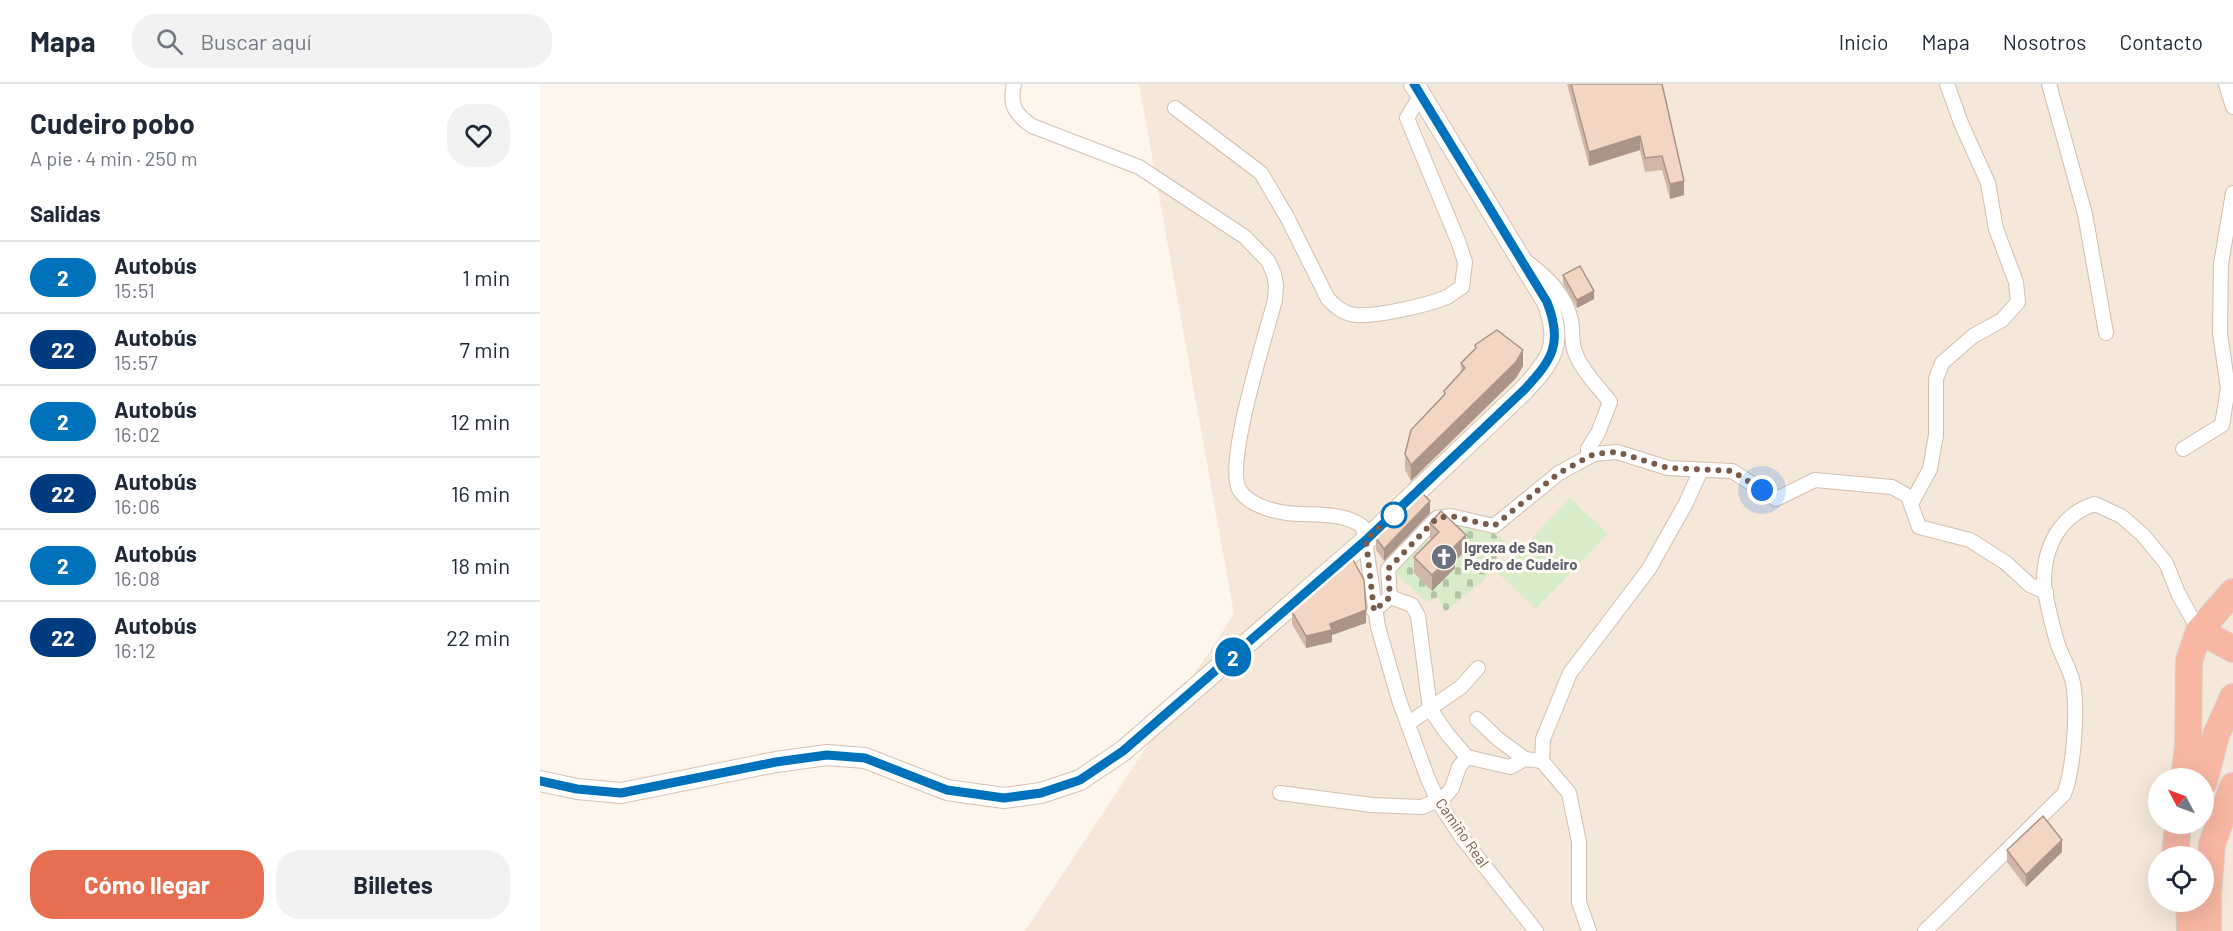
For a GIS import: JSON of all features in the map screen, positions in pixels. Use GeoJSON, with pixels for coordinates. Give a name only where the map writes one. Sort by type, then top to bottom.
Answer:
{"type":"FeatureCollection","features":[{"type":"Feature","properties":{"kind":"highway"},"geometry":{"type":"LineString","coordinates":[[2185,768],[2188,746],[2189,661],[2199,631],[2233,592]]}},
{"type":"Feature","properties":{"kind":"highway"},"geometry":{"type":"LineString","coordinates":[[2199,631],[2233,649]]}},
{"type":"Feature","properties":{"kind":"highway"},"geometry":{"type":"LineString","coordinates":[[2208,768],[2216,735],[2233,697]]}},
{"type":"Feature","properties":{"kind":"highway"},"geometry":{"type":"LineString","coordinates":[[2208,931],[2212,844],[2233,786]]}},
{"type":"Feature","properties":{"kind":"highway"},"geometry":{"type":"LineString","coordinates":[[2175,912],[2176,931]]}},
{"type":"Feature","properties":{"kind":"highway"},"geometry":{"type":"LineString","coordinates":[[2189,912],[2190,931]]}},
{"type":"Feature","properties":{"kind":"street"},"geometry":{"type":"LineString","coordinates":[[1014,84],[1012,106],[1017,114],[1032,126],[1139,167],[1245,237],[1268,261],[1276,285],[1275,300],[1247,404],[1236,471],[1239,488],[1251,501],[1270,509],[1294,514],[1342,518],[1358,523],[1363,527],[1366,540]]}},
{"type":"Feature","properties":{"kind":"street"},"geometry":{"type":"LineString","coordinates":[[1911,504],[1930,469],[1936,435],[1936,379],[1942,363],[1973,336],[2002,320],[2018,302],[2016,282],[1996,229],[1988,183],[1961,123],[1947,84]]}},
{"type":"Feature","properties":{"kind":"street"},"geometry":{"type":"LineString","coordinates":[[2049,84],[2085,214],[2106,333]]}},
{"type":"Feature","properties":{"kind":"street"},"geometry":{"type":"LineString","coordinates":[[2226,84],[2233,107]]}},
{"type":"Feature","properties":{"kind":"street"},"geometry":{"type":"LineString","coordinates":[[540,781],[577,789],[621,793],[776,762],[827,755],[865,758],[932,786],[984,797],[1012,797],[1059,788],[1093,773],[1123,751],[1366,540],[1524,390],[1544,368],[1552,355],[1556,336],[1547,302],[1523,259],[1417,90]]}},
{"type":"Feature","properties":{"kind":"street"},"geometry":{"type":"LineString","coordinates":[[1175,108],[1261,173],[1287,217],[1328,299],[1345,312],[1357,315],[1417,306],[1447,297],[1462,287],[1465,262],[1407,118],[1417,90]]}},
{"type":"Feature","properties":{"kind":"street"},"geometry":{"type":"LineString","coordinates":[[2183,449],[2222,425],[2228,388],[2220,333],[2221,264],[2233,193]]}},
{"type":"Feature","properties":{"kind":"street"},"geometry":{"type":"LineString","coordinates":[[1523,259],[1548,277],[1559,294],[1571,319],[1574,350],[1577,357],[1610,402],[1598,433],[1588,449],[1588,457]]}},
{"type":"Feature","properties":{"kind":"street"},"geometry":{"type":"LineString","coordinates":[[1390,597],[1388,569],[1437,518],[1451,516],[1494,526],[1559,473],[1594,454],[1617,452],[1668,468],[1732,471],[1776,499],[1815,480],[1892,487],[1908,496],[1919,527],[1970,540],[2006,563],[2030,585],[2046,592]]}},
{"type":"Feature","properties":{"kind":"street"},"geometry":{"type":"LineString","coordinates":[[1589,931],[1579,902],[1579,842],[1569,793],[1542,761],[1543,739],[1570,673],[1649,569],[1686,503],[1701,470]]}},
{"type":"Feature","properties":{"kind":"street"},"geometry":{"type":"LineString","coordinates":[[1925,931],[2064,794],[2070,778],[2074,687],[2058,644],[2043,580],[2047,552],[2060,527],[2080,508],[2095,504],[2121,516],[2143,535],[2166,563],[2178,593],[2199,631]]}},
{"type":"Feature","properties":{"kind":"street","name":"Camiño Real"},"geometry":{"type":"LineString","coordinates":[[1366,540],[1374,611],[1399,700],[1438,801],[1468,845],[1536,931]]}},
{"type":"Feature","properties":{"kind":"street"},"geometry":{"type":"LineString","coordinates":[[1374,611],[1390,597]]}},
{"type":"Feature","properties":{"kind":"street"},"geometry":{"type":"LineString","coordinates":[[1390,597],[1412,605],[1418,616],[1430,710],[1448,735],[1474,759],[1510,767],[1525,759]]}},
{"type":"Feature","properties":{"kind":"street"},"geometry":{"type":"LineString","coordinates":[[1409,723],[1461,687],[1478,668]]}},
{"type":"Feature","properties":{"kind":"street"},"geometry":{"type":"LineString","coordinates":[[1477,719],[1498,739],[1525,759],[1542,761]]}},
{"type":"Feature","properties":{"kind":"street"},"geometry":{"type":"LineString","coordinates":[[1281,793],[1372,805],[1422,807],[1438,801],[1452,788],[1459,767],[1474,759],[1498,739]]}},
{"type":"Feature","properties":{"kind":"shaded area"},"geometry":{"type":"Polygon","coordinates":[[[1139,84],[2233,84],[2233,931],[1025,931],[1234,614],[1139,84]]]}},
{"type":"Feature","properties":{"kind":"green space"},"geometry":{"type":"Polygon","coordinates":[[[1570,498],[1608,534],[1536,609],[1498,573],[1570,498]]]}},
{"type":"Feature","properties":{"kind":"green space"},"geometry":{"type":"Polygon","coordinates":[[[1448,521],[1480,526],[1506,541],[1485,579],[1445,612],[1438,597],[1426,602],[1391,569],[1435,525],[1448,521]]]}},
{"type":"Feature","properties":{"kind":"building"},"geometry":{"type":"Polygon","coordinates":[[[1571,84],[1662,84],[1684,181],[1670,184],[1662,156],[1645,158],[1640,136],[1589,152],[1571,84]]]}},
{"type":"Feature","properties":{"kind":"building"},"geometry":{"type":"Polygon","coordinates":[[[1580,266],[1594,291],[1577,300],[1563,275],[1580,266]]]}},
{"type":"Feature","properties":{"kind":"building"},"geometry":{"type":"Polygon","coordinates":[[[1497,330],[1523,350],[1516,362],[1411,465],[1405,454],[1411,430],[1445,394],[1444,391],[1465,368],[1461,363],[1476,348],[1475,345],[1497,330]]]}},
{"type":"Feature","properties":{"kind":"building"},"geometry":{"type":"Polygon","coordinates":[[[1422,493],[1430,501],[1384,549],[1376,538],[1422,493]]]}},
{"type":"Feature","properties":{"kind":"building"},"geometry":{"type":"Polygon","coordinates":[[[1441,511],[1466,535],[1452,549],[1455,552],[1432,575],[1414,557],[1439,532],[1430,523],[1441,511]]]}},
{"type":"Feature","properties":{"kind":"building"},"geometry":{"type":"Polygon","coordinates":[[[1352,558],[1364,580],[1366,610],[1330,624],[1332,630],[1306,636],[1292,612],[1352,558]]]}},
{"type":"Feature","properties":{"kind":"building"},"geometry":{"type":"Polygon","coordinates":[[[2043,816],[2062,840],[2026,875],[2007,850],[2043,816]]]}},
{"type":"Feature","properties":{"kind":"bus line","name":"2"},"geometry":{"type":"LineString","coordinates":[[540,781],[577,789],[621,793],[776,762],[827,755],[865,758],[932,786],[984,797],[1004,798],[1041,793],[1080,780],[1123,751],[1382,525],[1524,390],[1544,368],[1552,355],[1556,336],[1555,325],[1547,302],[1523,259],[1414,84]]}},
{"type":"Feature","properties":{"kind":"place","name":"Igrexa de San Pedro de Cudeiro"},"geometry":{"type":"Point","coordinates":[1444,557]}},
{"type":"Feature","properties":{"kind":"route"},"geometry":{"type":"LineString","coordinates":[[1394,515],[1398,510],[1366,540],[1374,611],[1390,597],[1388,569],[1437,518],[1451,516],[1494,526],[1559,473],[1594,454],[1617,452],[1668,468],[1732,471],[1762,490]]}}]}
